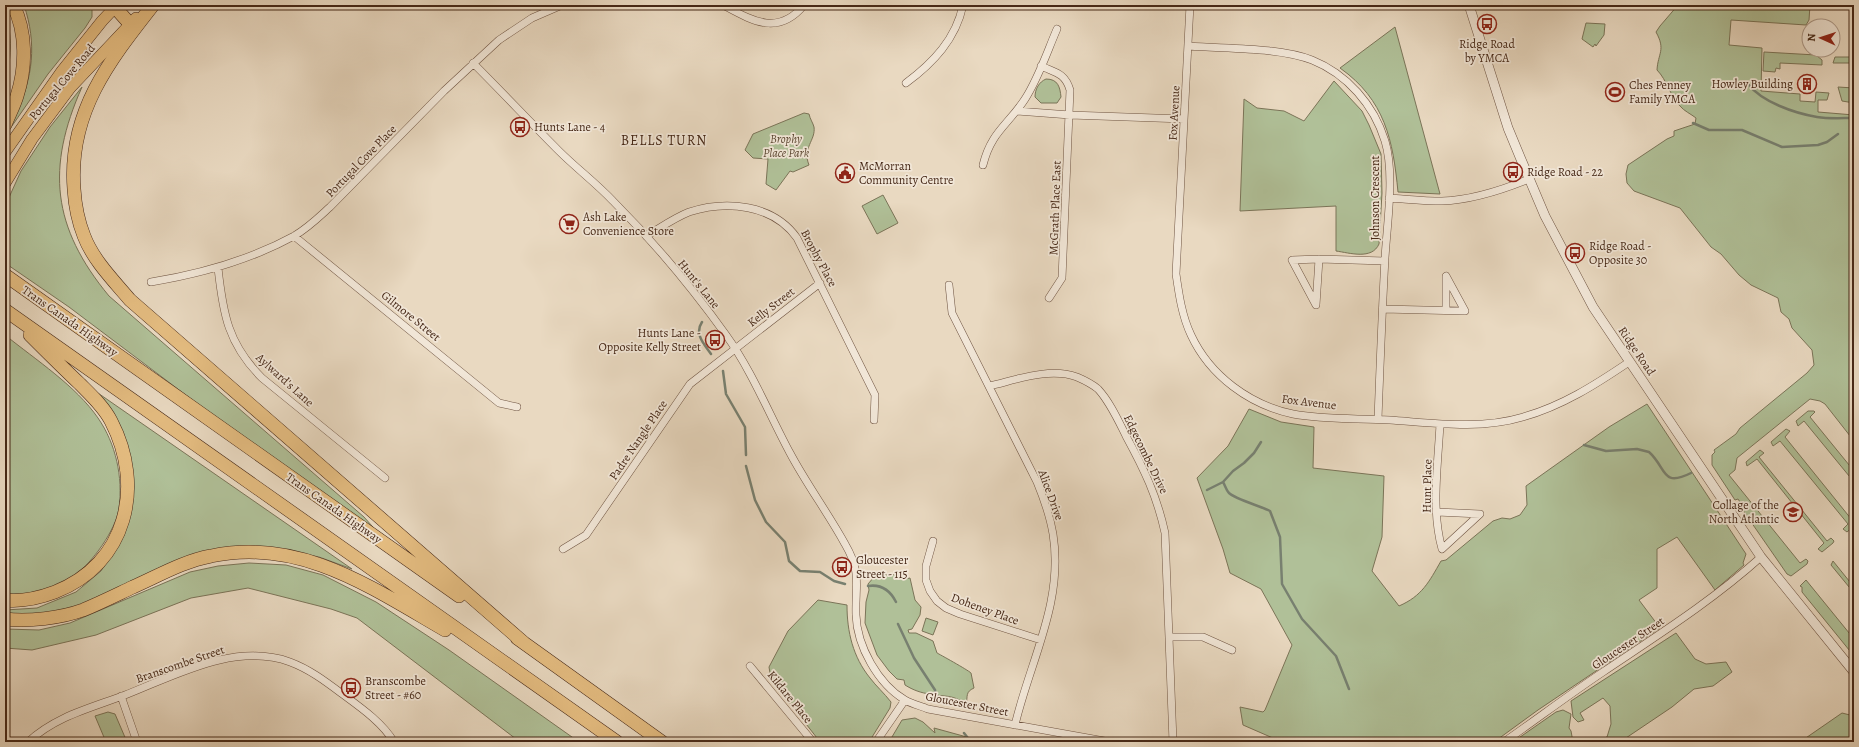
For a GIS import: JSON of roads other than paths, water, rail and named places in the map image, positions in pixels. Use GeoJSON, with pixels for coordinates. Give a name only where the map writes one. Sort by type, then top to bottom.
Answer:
{"type":"FeatureCollection","features":[{"type":"Feature","properties":{"kind":"highway"},"geometry":{"type":"LineString","coordinates":[[5,125],[17,96],[23,69],[23,42],[17,13],[13,5]]}},
{"type":"Feature","properties":{"kind":"highway"},"geometry":{"type":"LineString","coordinates":[[153,5],[118,50],[95,88],[83,115],[76,145],[73,176],[76,210],[84,237],[102,267],[130,300],[524,643]]}},
{"type":"Feature","properties":{"kind":"highway"},"geometry":{"type":"LineString","coordinates":[[115,6],[130,24]]}},
{"type":"Feature","properties":{"kind":"highway","name":"Trans Canada Highway"},"geometry":{"type":"LineString","coordinates":[[5,275],[662,742]]}},
{"type":"Feature","properties":{"kind":"highway"},"geometry":{"type":"LineString","coordinates":[[5,310],[99,404],[111,420],[121,442],[128,472],[129,498],[123,525],[108,552],[90,572],[65,588],[38,598],[5,600]]}},
{"type":"Feature","properties":{"kind":"highway"},"geometry":{"type":"LineString","coordinates":[[5,310],[617,742]]}},
{"type":"Feature","properties":{"kind":"highway"},"geometry":{"type":"LineString","coordinates":[[5,619],[14,620],[46,618],[82,610],[179,566],[211,556],[245,552],[281,554],[320,564],[366,584],[510,666]]}},
{"type":"Feature","properties":{"kind":"main road","name":"Portugal Cove Road"},"geometry":{"type":"LineString","coordinates":[[5,183],[50,113],[70,88],[149,5]]}},
{"type":"Feature","properties":{"kind":"main road","name":"Portugal Cove Road"},"geometry":{"type":"LineString","coordinates":[[5,152],[62,71],[115,6]]}},
{"type":"Feature","properties":{"kind":"street"},"geometry":{"type":"LineString","coordinates":[[723,5],[752,20],[767,24],[780,22],[792,16],[804,5]]}},
{"type":"Feature","properties":{"kind":"street"},"geometry":{"type":"LineString","coordinates":[[906,82],[926,68],[946,45],[961,13],[963,5]]}},
{"type":"Feature","properties":{"kind":"street","name":"Fox Avenue"},"geometry":{"type":"LineString","coordinates":[[1190,5],[1176,274],[1184,315],[1190,335],[1200,351],[1219,374],[1240,392],[1277,410],[1314,416],[1463,425],[1499,422],[1521,418],[1561,404],[1578,395],[1629,362]]}},
{"type":"Feature","properties":{"kind":"street","name":"Ridge Road"},"geometry":{"type":"LineString","coordinates":[[1469,5],[1508,128],[1545,216],[1571,268],[1593,307],[1761,558],[1854,672]]}},
{"type":"Feature","properties":{"kind":"street","name":"Portugal Cove Place"},"geometry":{"type":"LineString","coordinates":[[151,282],[218,268],[294,236],[314,222],[330,207],[473,63],[512,30],[532,18],[558,6]]}},
{"type":"Feature","properties":{"kind":"street"},"geometry":{"type":"LineString","coordinates":[[982,165],[986,151],[994,136],[1017,111],[1026,98],[1057,29]]}},
{"type":"Feature","properties":{"kind":"street","name":"Johnson Crescent"},"geometry":{"type":"LineString","coordinates":[[1189,46],[1272,52],[1299,56],[1313,60],[1337,74],[1357,91],[1379,126],[1388,154],[1389,198],[1378,419]]}},
{"type":"Feature","properties":{"kind":"street","name":"Hunt's Lane"},"geometry":{"type":"LineString","coordinates":[[473,63],[559,151],[612,199],[646,236],[736,348],[800,472],[846,544],[853,560]]}},
{"type":"Feature","properties":{"kind":"street","name":"McGrath Place East"},"geometry":{"type":"LineString","coordinates":[[1041,66],[1058,73],[1067,80],[1070,90],[1062,278],[1049,298]]}},
{"type":"Feature","properties":{"kind":"street"},"geometry":{"type":"LineString","coordinates":[[1017,111],[1070,115],[1184,119]]}},
{"type":"Feature","properties":{"kind":"street"},"geometry":{"type":"LineString","coordinates":[[1389,198],[1443,201],[1459,199],[1506,188],[1529,179]]}},
{"type":"Feature","properties":{"kind":"street","name":"Brophy Place"},"geometry":{"type":"LineString","coordinates":[[646,236],[677,218],[698,210],[733,205],[766,213],[783,222],[792,230],[875,395],[874,420]]}},
{"type":"Feature","properties":{"kind":"street","name":"Gilmore Street"},"geometry":{"type":"LineString","coordinates":[[294,236],[499,403],[517,407]]}},
{"type":"Feature","properties":{"kind":"street"},"geometry":{"type":"LineString","coordinates":[[1319,259],[1316,305],[1292,260],[1319,259],[1385,261]]}},
{"type":"Feature","properties":{"kind":"street","name":"Aylward's Lane"},"geometry":{"type":"LineString","coordinates":[[218,268],[222,303],[230,332],[239,351],[249,365],[262,378],[385,478]]}},
{"type":"Feature","properties":{"kind":"street"},"geometry":{"type":"LineString","coordinates":[[1383,309],[1465,311],[1446,276],[1446,310]]}},
{"type":"Feature","properties":{"kind":"street","name":"Kelly Street"},"geometry":{"type":"LineString","coordinates":[[736,348],[820,283]]}},
{"type":"Feature","properties":{"kind":"street","name":"Alice Drive"},"geometry":{"type":"LineString","coordinates":[[949,285],[952,313],[1037,482],[1045,502],[1053,534],[1055,577],[1050,611],[1020,704],[1015,725]]}},
{"type":"Feature","properties":{"kind":"street","name":"Padre Nangle Place"},"geometry":{"type":"LineString","coordinates":[[563,549],[586,535],[690,384],[736,348]]}},
{"type":"Feature","properties":{"kind":"street","name":"Edgecombe Drive"},"geometry":{"type":"LineString","coordinates":[[989,386],[1038,375],[1063,374],[1076,376],[1087,382],[1104,396],[1152,485],[1165,532],[1173,742]]}},
{"type":"Feature","properties":{"kind":"street","name":"Hunt Place"},"geometry":{"type":"LineString","coordinates":[[1437,512],[1480,514],[1442,549],[1437,532],[1437,512],[1440,424]]}},
{"type":"Feature","properties":{"kind":"street","name":"Doheney Place"},"geometry":{"type":"LineString","coordinates":[[933,541],[926,566],[926,580],[936,601],[946,608],[960,614],[1041,640]]}},
{"type":"Feature","properties":{"kind":"street","name":"Gloucester Street"},"geometry":{"type":"LineString","coordinates":[[1504,742],[1601,673],[1693,612],[1761,558]]}},
{"type":"Feature","properties":{"kind":"street","name":"Gloucester Street"},"geometry":{"type":"LineString","coordinates":[[853,560],[857,573],[858,586],[856,615],[860,639],[869,661],[876,672],[905,700],[928,709],[1093,741],[1110,742]]}},
{"type":"Feature","properties":{"kind":"street"},"geometry":{"type":"LineString","coordinates":[[1169,637],[1203,637],[1232,650]]}},
{"type":"Feature","properties":{"kind":"street","name":"Branscombe Street"},"geometry":{"type":"LineString","coordinates":[[28,742],[57,721],[73,713],[221,659],[242,656],[266,656],[290,662],[318,676],[382,726],[394,742]]}},
{"type":"Feature","properties":{"kind":"street","name":"Kildare Place"},"geometry":{"type":"LineString","coordinates":[[750,666],[813,742]]}},
{"type":"Feature","properties":{"kind":"street"},"geometry":{"type":"LineString","coordinates":[[121,696],[137,742]]}},
{"type":"Feature","properties":{"kind":"street"},"geometry":{"type":"LineString","coordinates":[[876,742],[905,700]]}},
{"type":"Feature","properties":{"kind":"street"},"geometry":{"type":"LineString","coordinates":[[5,737],[10,742]]}},
{"type":"Feature","properties":{"kind":"waterway"},"geometry":{"type":"LineString","coordinates":[[1748,84],[1761,96],[1779,106],[1798,113],[1822,118],[1854,118]]}},
{"type":"Feature","properties":{"kind":"waterway"},"geometry":{"type":"LineString","coordinates":[[1693,123],[1709,130],[1742,130],[1782,147],[1818,145],[1827,142],[1838,134]]}},
{"type":"Feature","properties":{"kind":"waterway"},"geometry":{"type":"LineString","coordinates":[[702,322],[699,335],[711,354]]}},
{"type":"Feature","properties":{"kind":"waterway"},"geometry":{"type":"LineString","coordinates":[[723,371],[726,394],[745,427],[746,455]]}},
{"type":"Feature","properties":{"kind":"waterway"},"geometry":{"type":"LineString","coordinates":[[1207,490],[1223,482],[1233,471],[1254,453],[1261,442]]}},
{"type":"Feature","properties":{"kind":"waterway"},"geometry":{"type":"LineString","coordinates":[[1584,445],[1606,451],[1637,449],[1649,452],[1669,477],[1681,477],[1691,473]]}},
{"type":"Feature","properties":{"kind":"waterway"},"geometry":{"type":"LineString","coordinates":[[746,466],[755,500],[766,522],[785,542],[789,561],[800,571],[820,572],[834,581],[845,584]]}},
{"type":"Feature","properties":{"kind":"waterway"},"geometry":{"type":"LineString","coordinates":[[1223,482],[1228,492],[1232,495],[1270,511],[1280,537],[1282,584],[1302,619],[1336,656],[1349,689]]}},
{"type":"Feature","properties":{"kind":"waterway"},"geometry":{"type":"LineString","coordinates":[[868,586],[877,586],[885,589],[891,594],[896,602]]}},
{"type":"Feature","properties":{"kind":"waterway"},"geometry":{"type":"LineString","coordinates":[[898,624],[914,658],[935,690],[936,697]]}},
{"type":"Feature","properties":{"kind":"waterway"},"geometry":{"type":"LineString","coordinates":[[964,733],[971,742]]}},
{"type":"Feature","properties":{"kind":"waterway"},"geometry":{"type":"LineString","coordinates":[[1853,742],[1854,738]]}},
{"type":"Feature","properties":{"kind":"place","name":"Ridge Road by YMCA"},"geometry":{"type":"Point","coordinates":[1487,24]}},
{"type":"Feature","properties":{"kind":"place","name":"Howley Building"},"geometry":{"type":"Point","coordinates":[1807,84]}},
{"type":"Feature","properties":{"kind":"place","name":"Ches Penney Family YMCA"},"geometry":{"type":"Point","coordinates":[1615,92]}},
{"type":"Feature","properties":{"kind":"place","name":"Hunts Lane - 4"},"geometry":{"type":"Point","coordinates":[520,127]}},
{"type":"Feature","properties":{"kind":"place","name":"Ridge Road - 22"},"geometry":{"type":"Point","coordinates":[1513,172]}},
{"type":"Feature","properties":{"kind":"place","name":"McMorran Community Centre"},"geometry":{"type":"Point","coordinates":[845,173]}},
{"type":"Feature","properties":{"kind":"place","name":"Ash Lake Convenience Store"},"geometry":{"type":"Point","coordinates":[569,224]}},
{"type":"Feature","properties":{"kind":"place","name":"Ridge Road - Opposite 30"},"geometry":{"type":"Point","coordinates":[1575,253]}},
{"type":"Feature","properties":{"kind":"place","name":"Hunts Lane - Opposite Kelly Street"},"geometry":{"type":"Point","coordinates":[715,340]}},
{"type":"Feature","properties":{"kind":"place","name":"Collage of the North Atlantic"},"geometry":{"type":"Point","coordinates":[1793,512]}},
{"type":"Feature","properties":{"kind":"place","name":"Gloucester Street - 115"},"geometry":{"type":"Point","coordinates":[842,567]}},
{"type":"Feature","properties":{"kind":"place","name":"Branscombe Street - #60"},"geometry":{"type":"Point","coordinates":[351,688]}},
{"type":"Feature","properties":{"kind":"district","name":"BELLS TURN"},"geometry":{"type":"Point","coordinates":[664,140]}},
{"type":"Feature","properties":{"kind":"park label","name":"Brophy Place Park"},"geometry":{"type":"Point","coordinates":[786,146]}}]}
